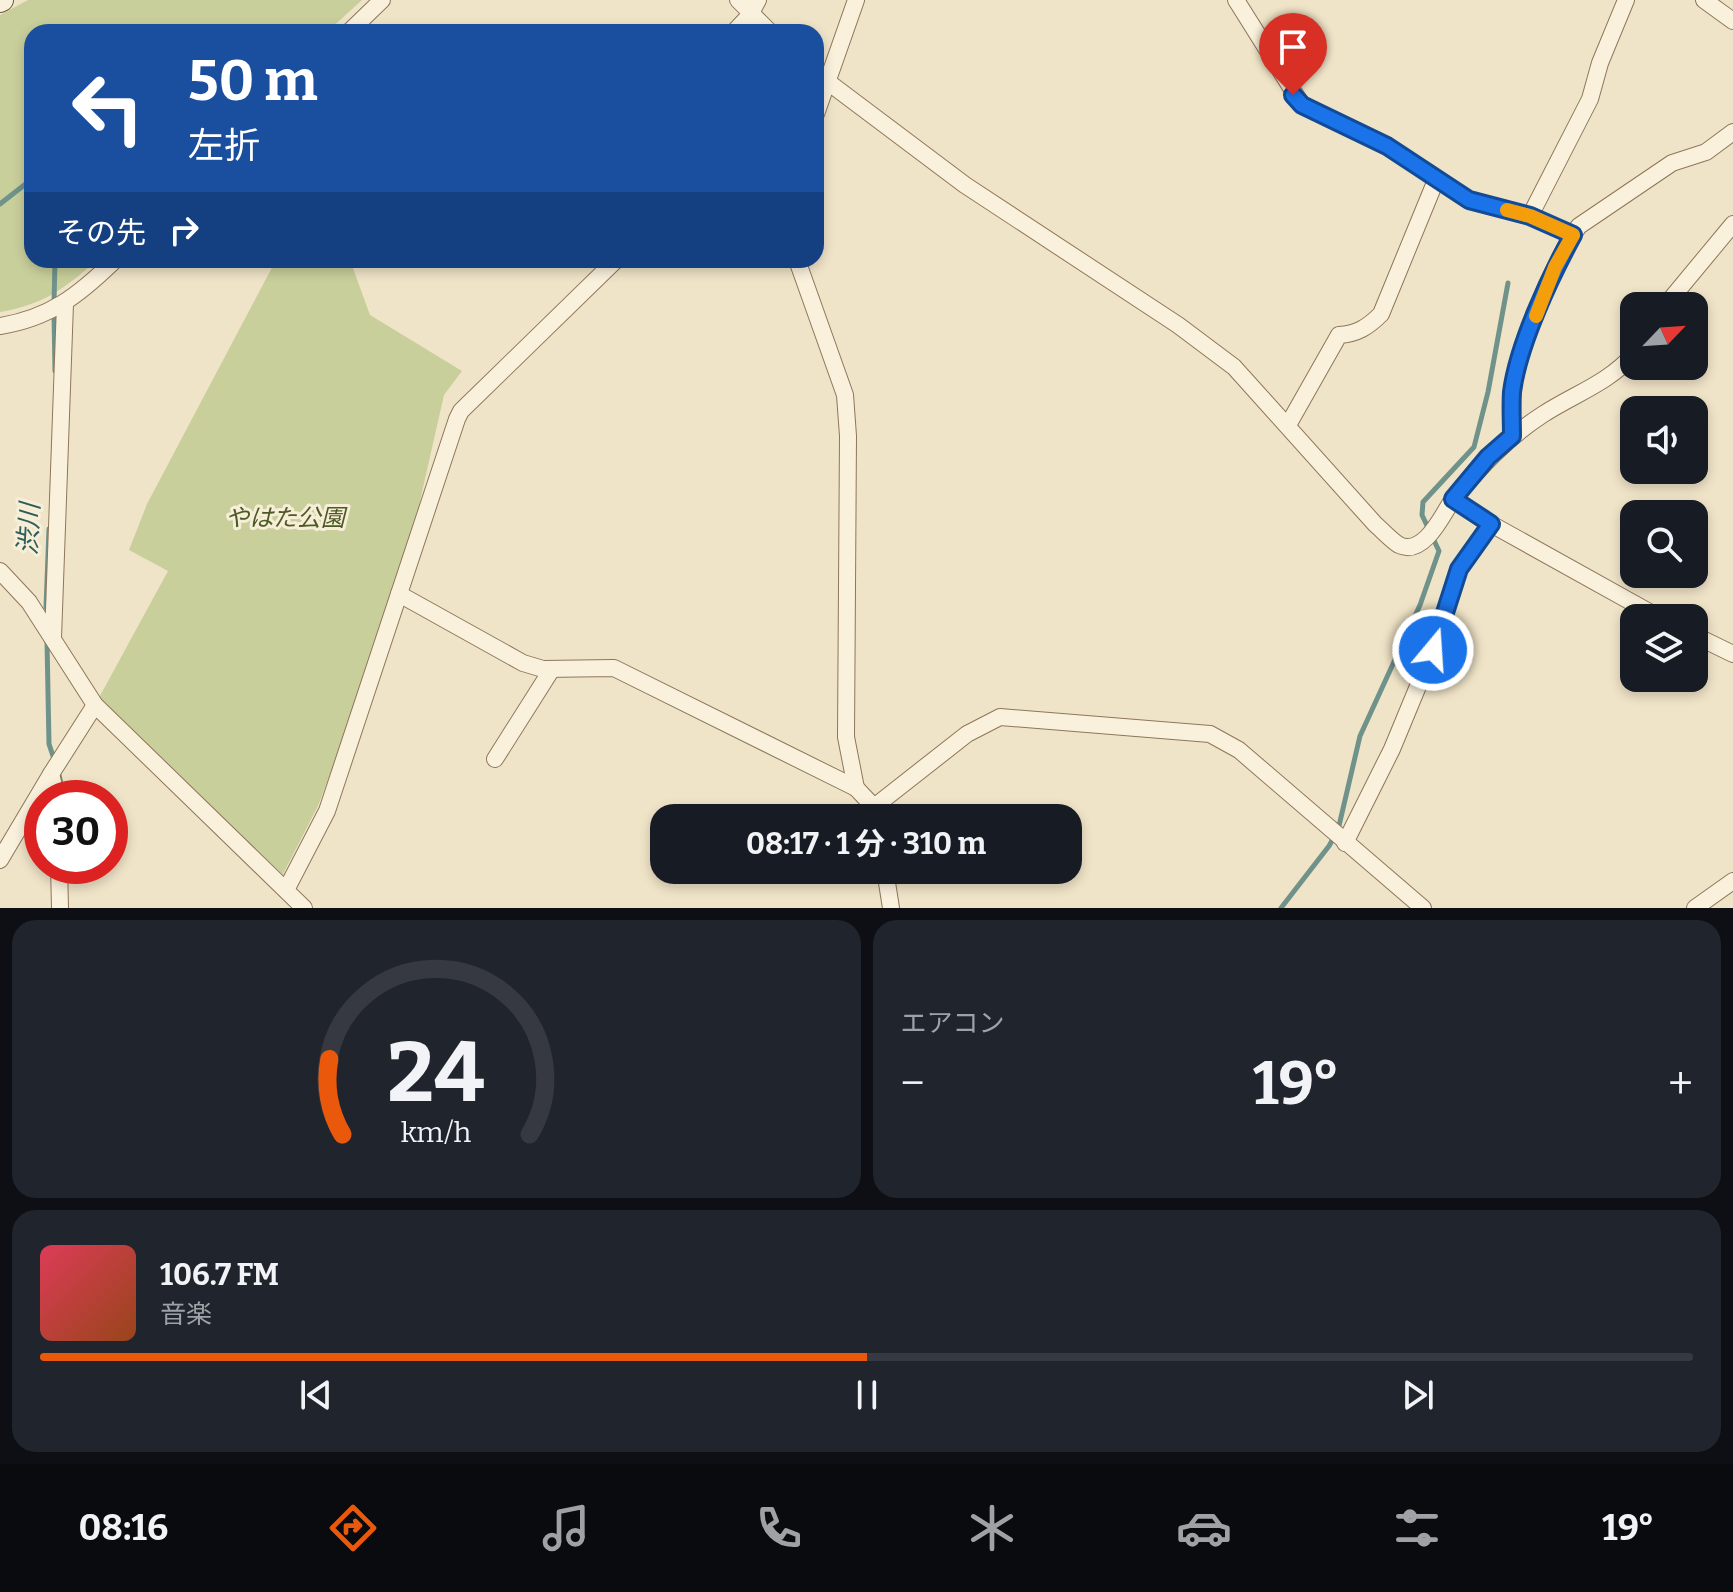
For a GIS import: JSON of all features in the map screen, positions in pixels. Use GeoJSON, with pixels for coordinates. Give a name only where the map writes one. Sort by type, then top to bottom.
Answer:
{"type":"FeatureCollection","features":[{"type":"Feature","properties":{"kind":"street"},"geometry":{"type":"LineString","coordinates":[[357,24],[382,0]]}},
{"type":"Feature","properties":{"kind":"street"},"geometry":{"type":"LineString","coordinates":[[738,0],[754,7],[765,24]]}},
{"type":"Feature","properties":{"kind":"street"},"geometry":{"type":"LineString","coordinates":[[824,73],[856,0]]}},
{"type":"Feature","properties":{"kind":"street"},"geometry":{"type":"LineString","coordinates":[[1236,0],[1302,105],[1387,146],[1469,200],[1530,216],[1573,235]]}},
{"type":"Feature","properties":{"kind":"street"},"geometry":{"type":"LineString","coordinates":[[1530,216],[1590,99],[1600,63],[1626,0]]}},
{"type":"Feature","properties":{"kind":"street"},"geometry":{"type":"LineString","coordinates":[[1704,0],[1733,21]]}},
{"type":"Feature","properties":{"kind":"street"},"geometry":{"type":"LineString","coordinates":[[740,24],[754,7]]}},
{"type":"Feature","properties":{"kind":"street"},"geometry":{"type":"LineString","coordinates":[[824,79],[965,185],[1178,325],[1234,367],[1375,524],[1406,547],[1426,540],[1453,499],[1488,457],[1512,436],[1620,369]]}},
{"type":"Feature","properties":{"kind":"street"},"geometry":{"type":"LineString","coordinates":[[1512,436],[1512,391],[1525,345],[1555,267],[1579,226],[1672,163],[1706,152],[1733,132]]}},
{"type":"Feature","properties":{"kind":"street"},"geometry":{"type":"LineString","coordinates":[[1288,425],[1339,335],[1351,335],[1367,327],[1381,314],[1436,180]]}},
{"type":"Feature","properties":{"kind":"street"},"geometry":{"type":"LineString","coordinates":[[1677,292],[1733,224]]}},
{"type":"Feature","properties":{"kind":"street"},"geometry":{"type":"LineString","coordinates":[[0,326],[25,322],[65,304],[106,268]]}},
{"type":"Feature","properties":{"kind":"street"},"geometry":{"type":"LineString","coordinates":[[286,890],[327,811],[461,411],[608,268]]}},
{"type":"Feature","properties":{"kind":"street"},"geometry":{"type":"LineString","coordinates":[[800,268],[845,395],[848,436],[846,737],[856,788]]}},
{"type":"Feature","properties":{"kind":"street"},"geometry":{"type":"LineString","coordinates":[[53,639],[65,304]]}},
{"type":"Feature","properties":{"kind":"street"},"geometry":{"type":"LineString","coordinates":[[1453,499],[1491,524],[1635,604]]}},
{"type":"Feature","properties":{"kind":"street"},"geometry":{"type":"LineString","coordinates":[[1345,843],[1392,749],[1427,664],[1459,569],[1491,524]]}},
{"type":"Feature","properties":{"kind":"street"},"geometry":{"type":"LineString","coordinates":[[0,571],[29,602],[95,705],[304,908]]}},
{"type":"Feature","properties":{"kind":"street"},"geometry":{"type":"LineString","coordinates":[[399,594],[523,663],[552,669],[614,668],[856,788],[869,804]]}},
{"type":"Feature","properties":{"kind":"street"},"geometry":{"type":"LineString","coordinates":[[1708,642],[1733,654]]}},
{"type":"Feature","properties":{"kind":"street"},"geometry":{"type":"LineString","coordinates":[[495,759],[552,669]]}},
{"type":"Feature","properties":{"kind":"street"},"geometry":{"type":"LineString","coordinates":[[0,860],[95,705]]}},
{"type":"Feature","properties":{"kind":"street"},"geometry":{"type":"LineString","coordinates":[[884,804],[967,734],[1000,717],[1210,734],[1239,750],[1423,908]]}},
{"type":"Feature","properties":{"kind":"street"},"geometry":{"type":"LineString","coordinates":[[51,774],[52,780]]}},
{"type":"Feature","properties":{"kind":"street"},"geometry":{"type":"LineString","coordinates":[[1695,908],[1733,881]]}},
{"type":"Feature","properties":{"kind":"street"},"geometry":{"type":"LineString","coordinates":[[59,884],[60,908]]}},
{"type":"Feature","properties":{"kind":"street"},"geometry":{"type":"LineString","coordinates":[[887,884],[891,908]]}},
{"type":"Feature","properties":{"kind":"green space"},"geometry":{"type":"Polygon","coordinates":[[[28,0],[362,0],[336,24],[24,24],[24,268],[87,268],[42,300],[0,312],[0,15],[28,0]]]}},
{"type":"Feature","properties":{"kind":"green space","name":"やはた公園"},"geometry":{"type":"Polygon","coordinates":[[[272,268],[353,268],[370,315],[462,371],[444,395],[399,594],[318,806],[283,874],[290,881],[95,705],[168,571],[129,550],[147,504],[272,268]]]}},
{"type":"Feature","properties":{"kind":"waterway"},"geometry":{"type":"LineString","coordinates":[[0,204],[24,185]]}},
{"type":"Feature","properties":{"kind":"waterway","name":"渋川"},"geometry":{"type":"LineString","coordinates":[[54,303],[55,268]]}},
{"type":"Feature","properties":{"kind":"waterway"},"geometry":{"type":"LineString","coordinates":[[1281,908],[1338,830],[1360,736],[1420,605],[1439,551],[1422,515],[1423,502],[1474,447],[1488,392],[1508,283]]}},
{"type":"Feature","properties":{"kind":"waterway","name":"渋川"},"geometry":{"type":"LineString","coordinates":[[54,313],[55,371]]}},
{"type":"Feature","properties":{"kind":"waterway","name":"渋川"},"geometry":{"type":"LineString","coordinates":[[46,607],[49,529]]}},
{"type":"Feature","properties":{"kind":"waterway","name":"渋川"},"geometry":{"type":"LineString","coordinates":[[47,641],[49,744],[55,762]]}},
{"type":"Feature","properties":{"kind":"waterway","name":"渋川"},"geometry":{"type":"LineString","coordinates":[[59,775],[60,780]]}},
{"type":"Feature","properties":{"kind":"slow traffic"},"geometry":{"type":"LineString","coordinates":[[1507,210],[1530,216],[1573,235],[1555,267],[1536,316]]}},
{"type":"Feature","properties":{"kind":"route"},"geometry":{"type":"LineString","coordinates":[[1293,95],[1302,105],[1387,146],[1469,200],[1530,216],[1573,235],[1555,267],[1525,345],[1512,391],[1512,436],[1488,457],[1453,499],[1491,524],[1459,569],[1433,650]]}}]}
